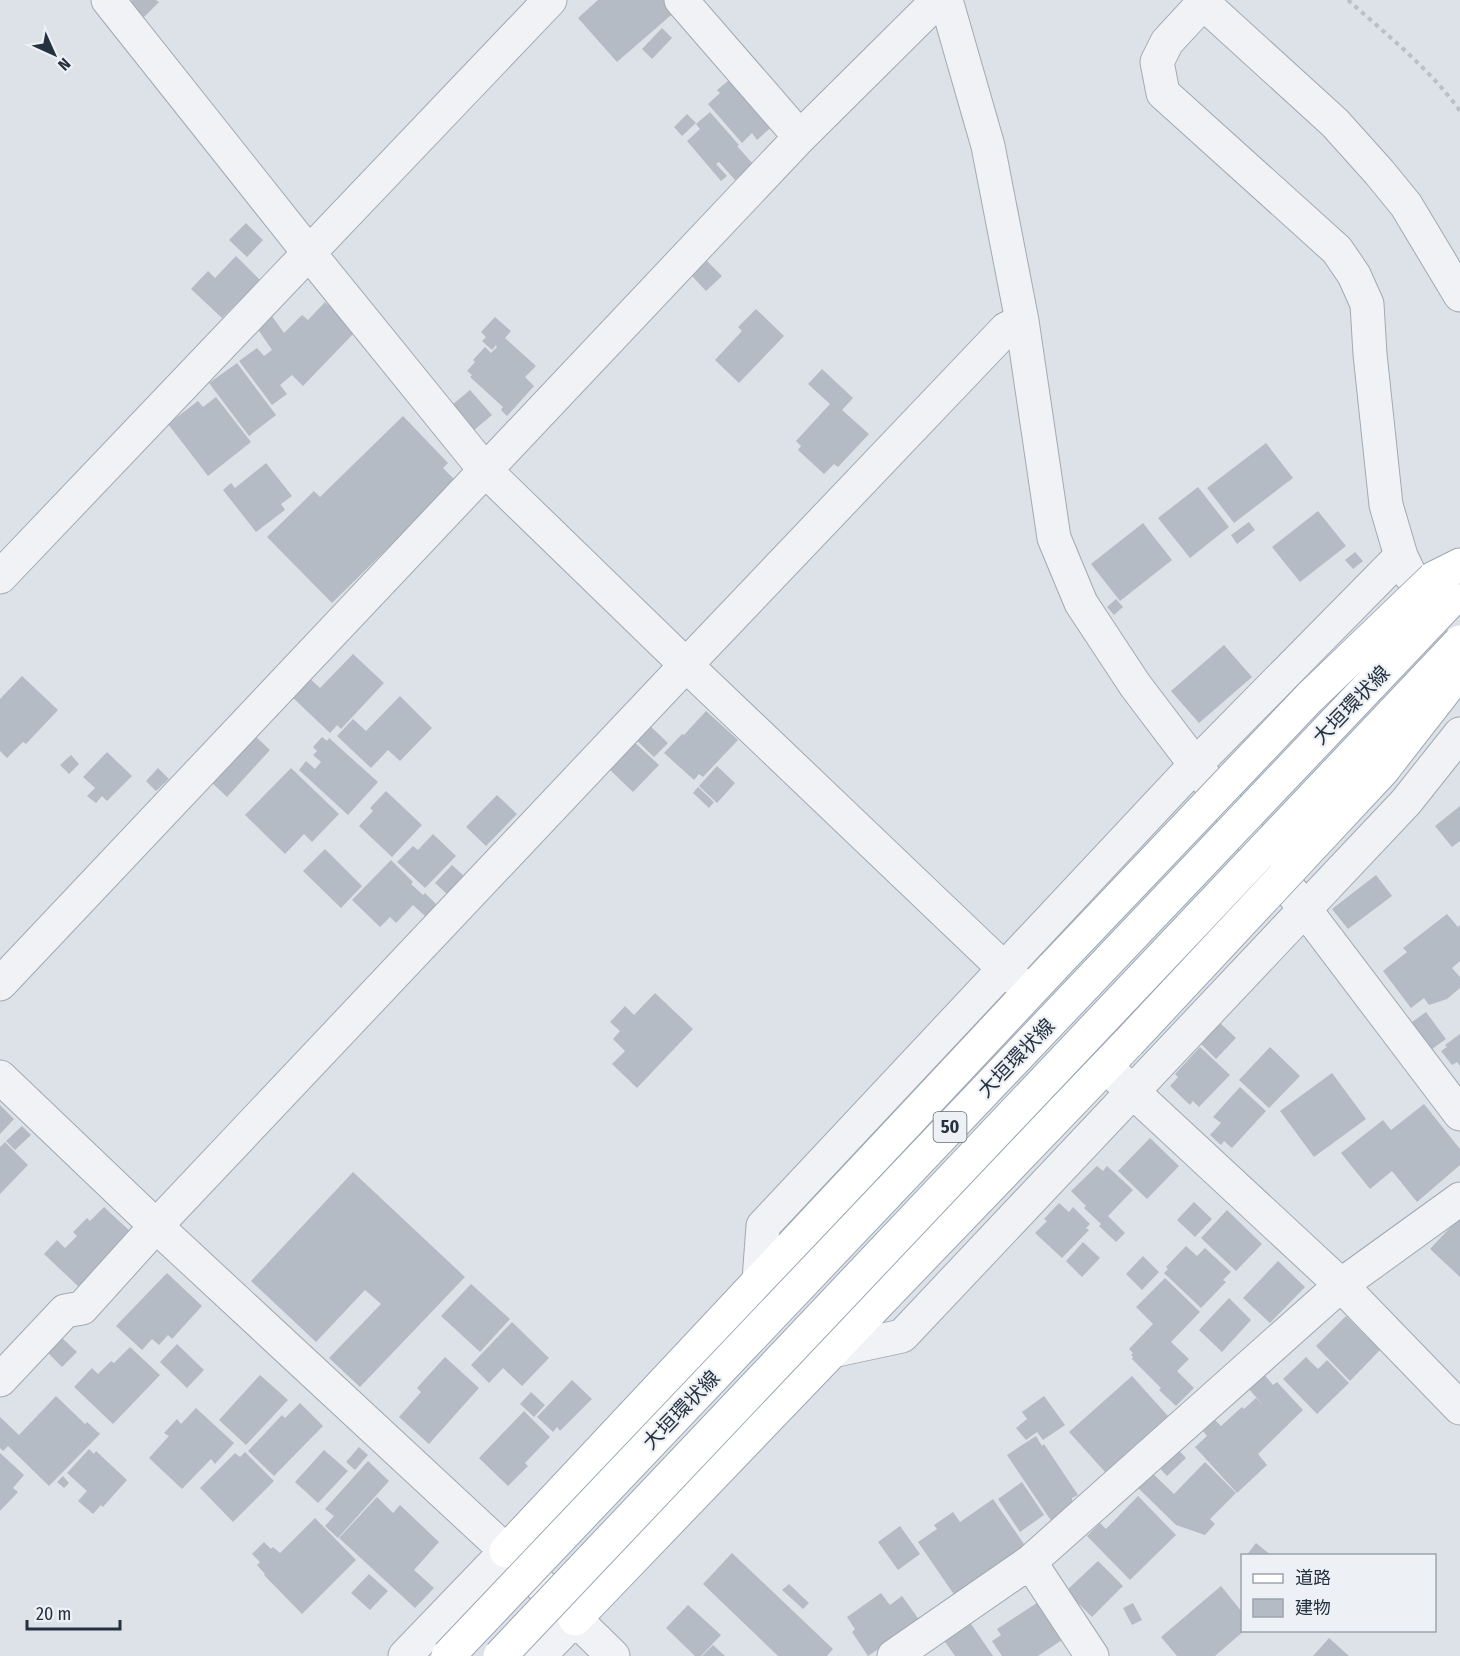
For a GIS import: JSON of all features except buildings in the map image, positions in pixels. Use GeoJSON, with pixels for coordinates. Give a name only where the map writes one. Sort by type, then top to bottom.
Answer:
{"type":"FeatureCollection","features":[{"type":"Feature","properties":{"kind":"main road","name":"50"},"geometry":{"type":"LineString","coordinates":[[506,1551],[1053,967],[1309,698],[1451,583]]}},
{"type":"Feature","properties":{"kind":"main road","name":"大垣環状線"},"geometry":{"type":"LineString","coordinates":[[448,1656],[1451,583]]}},
{"type":"Feature","properties":{"kind":"main road","name":"大垣環状線"},"geometry":{"type":"LineString","coordinates":[[500,1656],[1460,642]]}},
{"type":"Feature","properties":{"kind":"main road"},"geometry":{"type":"LineString","coordinates":[[575,1619],[1129,1042],[1382,771],[1460,671]]}},
{"type":"Feature","properties":{"kind":"street"},"geometry":{"type":"LineString","coordinates":[[108,0],[485,470],[1009,973]]}},
{"type":"Feature","properties":{"kind":"street"},"geometry":{"type":"LineString","coordinates":[[0,577],[550,0]]}},
{"type":"Feature","properties":{"kind":"street"},"geometry":{"type":"LineString","coordinates":[[681,0],[800,137]]}},
{"type":"Feature","properties":{"kind":"street"},"geometry":{"type":"LineString","coordinates":[[1460,295],[1406,205],[1379,172],[1335,123],[1202,1],[1167,42],[1157,62],[1163,93],[1337,250],[1354,275],[1366,304],[1386,505],[1401,556],[1460,678]]}},
{"type":"Feature","properties":{"kind":"street"},"geometry":{"type":"LineString","coordinates":[[0,984],[800,137],[931,7],[947,4],[988,146],[1022,321],[1054,538],[1081,603],[1135,685],[1460,1114]]}},
{"type":"Feature","properties":{"kind":"street"},"geometry":{"type":"LineString","coordinates":[[0,1380],[65,1311],[82,1308],[156,1226],[1006,329],[1022,321]]}},
{"type":"Feature","properties":{"kind":"street"},"geometry":{"type":"LineString","coordinates":[[759,1280],[763,1226],[1009,973],[1196,765],[1401,556]]}},
{"type":"Feature","properties":{"kind":"street"},"geometry":{"type":"LineString","coordinates":[[832,1351],[902,1336],[1124,1083],[1305,909],[1406,802],[1460,734]]}},
{"type":"Feature","properties":{"kind":"street"},"geometry":{"type":"LineString","coordinates":[[0,1077],[156,1226],[506,1551],[613,1656]]}},
{"type":"Feature","properties":{"kind":"street"},"geometry":{"type":"LineString","coordinates":[[1124,1083],[1341,1285],[1460,1408]]}},
{"type":"Feature","properties":{"kind":"street"},"geometry":{"type":"LineString","coordinates":[[894,1656],[1030,1562],[1341,1285],[1460,1199]]}},
{"type":"Feature","properties":{"kind":"street"},"geometry":{"type":"LineString","coordinates":[[405,1656],[506,1551]]}},
{"type":"Feature","properties":{"kind":"street"},"geometry":{"type":"LineString","coordinates":[[1030,1562],[1092,1656]]}},
{"type":"Feature","properties":{"kind":"street"},"geometry":{"type":"LineString","coordinates":[[539,1656],[575,1619]]}},
{"type":"Feature","properties":{"kind":"path"},"geometry":{"type":"LineString","coordinates":[[1348,0],[1404,50],[1452,99],[1460,111]]}}]}
